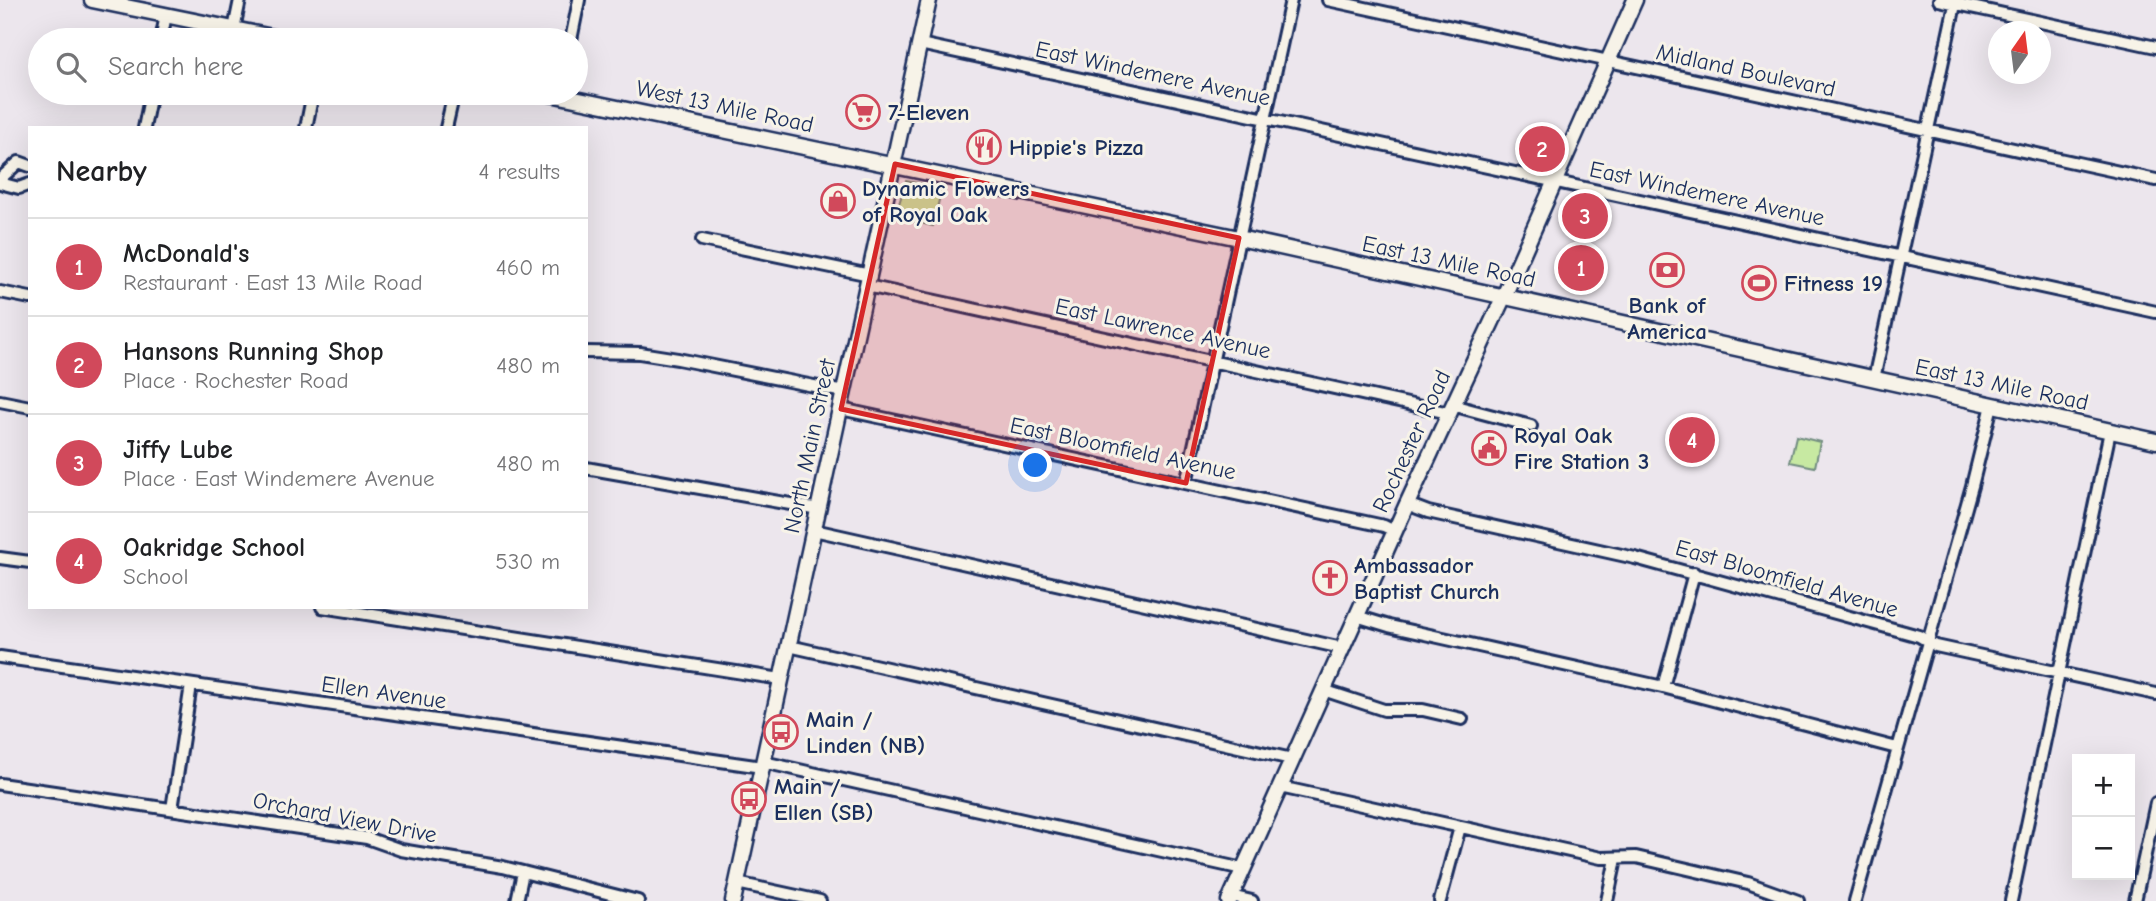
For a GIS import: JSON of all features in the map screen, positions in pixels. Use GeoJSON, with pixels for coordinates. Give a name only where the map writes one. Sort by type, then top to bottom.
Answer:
{"type":"FeatureCollection","features":[{"type":"Feature","properties":{"kind":"main road"},"geometry":{"type":"LineString","coordinates":[[92,0],[229,28]]}},
{"type":"Feature","properties":{"kind":"main road","name":"North Main Street"},"geometry":{"type":"LineString","coordinates":[[733,901],[929,0]]}},
{"type":"Feature","properties":{"kind":"main road","name":"Rochester Road"},"geometry":{"type":"LineString","coordinates":[[1230,899],[1406,504],[1504,296],[1552,181],[1635,0]]}},
{"type":"Feature","properties":{"kind":"main road","name":"West 13 Mile Road"},"geometry":{"type":"LineString","coordinates":[[588,101],[895,164]]}},
{"type":"Feature","properties":{"kind":"main road","name":"East 13 Mile Road"},"geometry":{"type":"LineString","coordinates":[[895,164],[2156,441]]}},
{"type":"Feature","properties":{"kind":"street"},"geometry":{"type":"LineString","coordinates":[[234,28],[240,0]]}},
{"type":"Feature","properties":{"kind":"street"},"geometry":{"type":"LineString","coordinates":[[573,28],[579,0]]}},
{"type":"Feature","properties":{"kind":"street"},"geometry":{"type":"LineString","coordinates":[[1186,483],[1291,0]]}},
{"type":"Feature","properties":{"kind":"street","name":"Midland Boulevard"},"geometry":{"type":"LineString","coordinates":[[1328,0],[2156,180]]}},
{"type":"Feature","properties":{"kind":"street"},"geometry":{"type":"LineString","coordinates":[[1939,0],[2156,47]]}},
{"type":"Feature","properties":{"kind":"street"},"geometry":{"type":"LineString","coordinates":[[1874,379],[1956,2]]}},
{"type":"Feature","properties":{"kind":"street"},"geometry":{"type":"LineString","coordinates":[[163,28],[166,15]]}},
{"type":"Feature","properties":{"kind":"street","name":"East Windemere Avenue"},"geometry":{"type":"LineString","coordinates":[[920,44],[2156,312]]}},
{"type":"Feature","properties":{"kind":"street"},"geometry":{"type":"LineString","coordinates":[[144,126],[149,105]]}},
{"type":"Feature","properties":{"kind":"street"},"geometry":{"type":"LineString","coordinates":[[306,126],[311,105]]}},
{"type":"Feature","properties":{"kind":"street"},"geometry":{"type":"LineString","coordinates":[[446,126],[451,105]]}},
{"type":"Feature","properties":{"kind":"street"},"geometry":{"type":"LineString","coordinates":[[28,165],[19,162],[0,181],[19,188],[28,185]]}},
{"type":"Feature","properties":{"kind":"street","name":"East Lawrence Avenue"},"geometry":{"type":"LineString","coordinates":[[702,240],[1212,360],[1531,426]]}},
{"type":"Feature","properties":{"kind":"street"},"geometry":{"type":"LineString","coordinates":[[0,292],[28,298]]}},
{"type":"Feature","properties":{"kind":"street"},"geometry":{"type":"LineString","coordinates":[[588,352],[639,353],[678,359],[844,392]]}},
{"type":"Feature","properties":{"kind":"street"},"geometry":{"type":"LineString","coordinates":[[0,401],[28,407]]}},
{"type":"Feature","properties":{"kind":"street"},"geometry":{"type":"LineString","coordinates":[[1855,901],[1891,747],[1927,641],[1992,405]]}},
{"type":"Feature","properties":{"kind":"street","name":"East Bloomfield Avenue"},"geometry":{"type":"LineString","coordinates":[[841,409],[1384,526],[1394,531]]}},
{"type":"Feature","properties":{"kind":"street"},"geometry":{"type":"LineString","coordinates":[[2011,901],[2110,431]]}},
{"type":"Feature","properties":{"kind":"street"},"geometry":{"type":"LineString","coordinates":[[588,468],[819,509]]}},
{"type":"Feature","properties":{"kind":"street","name":"East Bloomfield Avenue"},"geometry":{"type":"LineString","coordinates":[[1406,504],[1694,573],[1919,636],[1927,641],[2156,694]]}},
{"type":"Feature","properties":{"kind":"street"},"geometry":{"type":"LineString","coordinates":[[814,530],[1342,648]]}},
{"type":"Feature","properties":{"kind":"street"},"geometry":{"type":"LineString","coordinates":[[0,558],[28,562]]}},
{"type":"Feature","properties":{"kind":"street"},"geometry":{"type":"LineString","coordinates":[[1663,687],[1694,573]]}},
{"type":"Feature","properties":{"kind":"street"},"geometry":{"type":"LineString","coordinates":[[335,609],[781,679]]}},
{"type":"Feature","properties":{"kind":"street"},"geometry":{"type":"LineString","coordinates":[[1356,615],[1388,626],[1663,687],[1891,747]]}},
{"type":"Feature","properties":{"kind":"street"},"geometry":{"type":"LineString","coordinates":[[789,646],[1292,759]]}},
{"type":"Feature","properties":{"kind":"street","name":"Ellen Avenue"},"geometry":{"type":"LineString","coordinates":[[0,657],[763,764],[1243,869]]}},
{"type":"Feature","properties":{"kind":"street"},"geometry":{"type":"LineString","coordinates":[[172,809],[191,685]]}},
{"type":"Feature","properties":{"kind":"street"},"geometry":{"type":"LineString","coordinates":[[1323,691],[1384,709],[1423,710],[1462,719]]}},
{"type":"Feature","properties":{"kind":"street","name":"Orchard View Drive"},"geometry":{"type":"LineString","coordinates":[[0,785],[367,838],[401,850],[523,872],[638,901]]}},
{"type":"Feature","properties":{"kind":"street"},"geometry":{"type":"LineString","coordinates":[[1280,787],[1601,858],[1636,857],[1748,883],[1798,901]]}},
{"type":"Feature","properties":{"kind":"street"},"geometry":{"type":"LineString","coordinates":[[2135,901],[2156,803]]}},
{"type":"Feature","properties":{"kind":"street"},"geometry":{"type":"LineString","coordinates":[[1440,901],[1460,827]]}},
{"type":"Feature","properties":{"kind":"street"},"geometry":{"type":"LineString","coordinates":[[1607,901],[1616,859]]}},
{"type":"Feature","properties":{"kind":"street"},"geometry":{"type":"LineString","coordinates":[[517,901],[523,872]]}},
{"type":"Feature","properties":{"kind":"street"},"geometry":{"type":"LineString","coordinates":[[737,883],[820,901]]}},
{"type":"Feature","properties":{"kind":"street"},"geometry":{"type":"LineString","coordinates":[[1230,899],[1252,901]]}},
{"type":"Feature","properties":{"kind":"highlighted area"},"geometry":{"type":"Polygon","coordinates":[[[895,164],[1239,238],[1186,483],[841,409],[895,164]]]}},
{"type":"Feature","properties":{"kind":"green space"},"geometry":{"type":"Polygon","coordinates":[[[906,181],[942,187],[933,226],[895,217],[906,181]]]}},
{"type":"Feature","properties":{"kind":"green space"},"geometry":{"type":"Polygon","coordinates":[[[1796,436],[1820,442],[1815,467],[1790,462],[1796,436]]]}},
{"type":"Feature","properties":{"kind":"place","name":"7-Eleven"},"geometry":{"type":"Point","coordinates":[863,112]}},
{"type":"Feature","properties":{"kind":"place","name":"Hippie's Pizza"},"geometry":{"type":"Point","coordinates":[984,147]}},
{"type":"Feature","properties":{"kind":"place","name":"Hansons Running Shop"},"geometry":{"type":"Point","coordinates":[1542,149]}},
{"type":"Feature","properties":{"kind":"place","name":"Dynamic Flowers of Royal Oak"},"geometry":{"type":"Point","coordinates":[838,201]}},
{"type":"Feature","properties":{"kind":"place","name":"Jiffy Lube"},"geometry":{"type":"Point","coordinates":[1585,216]}},
{"type":"Feature","properties":{"kind":"place","name":"McDonald's"},"geometry":{"type":"Point","coordinates":[1581,268]}},
{"type":"Feature","properties":{"kind":"place","name":"Bank of America"},"geometry":{"type":"Point","coordinates":[1667,270]}},
{"type":"Feature","properties":{"kind":"place","name":"Fitness 19"},"geometry":{"type":"Point","coordinates":[1759,283]}},
{"type":"Feature","properties":{"kind":"place","name":"Oakridge School"},"geometry":{"type":"Point","coordinates":[1692,440]}},
{"type":"Feature","properties":{"kind":"place","name":"Royal Oak Fire Station 3"},"geometry":{"type":"Point","coordinates":[1489,448]}},
{"type":"Feature","properties":{"kind":"place","name":"Ambassador Baptist Church"},"geometry":{"type":"Point","coordinates":[1330,578]}},
{"type":"Feature","properties":{"kind":"place","name":"Main / Linden (NB)"},"geometry":{"type":"Point","coordinates":[781,732]}},
{"type":"Feature","properties":{"kind":"place","name":"Main / Ellen (SB)"},"geometry":{"type":"Point","coordinates":[749,799]}}]}
